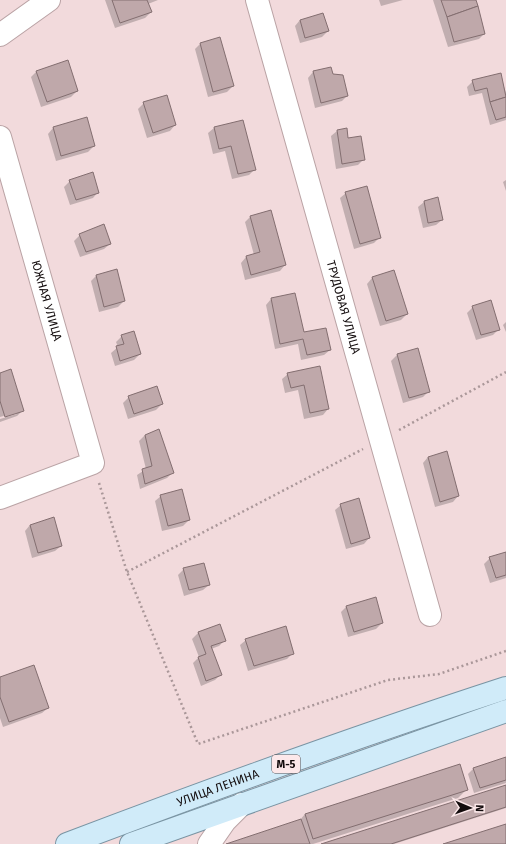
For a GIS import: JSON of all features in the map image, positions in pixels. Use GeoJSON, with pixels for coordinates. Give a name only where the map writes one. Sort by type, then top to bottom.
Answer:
{"type":"FeatureCollection","features":[{"type":"Feature","properties":{"kind":"main road","name":"УЛИЦА ЛЕНИНА"},"geometry":{"type":"LineString","coordinates":[[67,844],[145,814],[398,724],[506,688]]}},
{"type":"Feature","properties":{"kind":"main road","name":"УЛИЦА ЛЕНИНА"},"geometry":{"type":"LineString","coordinates":[[131,844],[506,711]]}},
{"type":"Feature","properties":{"kind":"street"},"geometry":{"type":"LineString","coordinates":[[0,35],[49,0]]}},
{"type":"Feature","properties":{"kind":"street","name":"ТРУДОВАЯ УЛИЦА"},"geometry":{"type":"LineString","coordinates":[[257,0],[430,615]]}},
{"type":"Feature","properties":{"kind":"street","name":"ЮЖНАЯ УЛИЦА"},"geometry":{"type":"LineString","coordinates":[[0,137],[93,463]]}},
{"type":"Feature","properties":{"kind":"street"},"geometry":{"type":"LineString","coordinates":[[0,498],[93,463]]}},
{"type":"Feature","properties":{"kind":"street"},"geometry":{"type":"LineString","coordinates":[[209,844],[225,820],[242,804]]}},
{"type":"Feature","properties":{"kind":"path"},"geometry":{"type":"LineString","coordinates":[[127,572],[380,440],[506,372]]}},
{"type":"Feature","properties":{"kind":"path"},"geometry":{"type":"LineString","coordinates":[[93,463],[127,572],[198,744],[388,680],[439,674],[506,651]]}},
{"type":"Feature","properties":{"kind":"building"},"geometry":{"type":"Polygon","coordinates":[[[112,0],[147,0],[152,12],[120,23],[112,0]]]}},
{"type":"Feature","properties":{"kind":"building"},"geometry":{"type":"Polygon","coordinates":[[[441,0],[476,0],[478,6],[447,17],[441,0]]]}},
{"type":"Feature","properties":{"kind":"building"},"geometry":{"type":"Polygon","coordinates":[[[478,6],[485,34],[454,42],[447,17],[478,6]]]}},
{"type":"Feature","properties":{"kind":"building"},"geometry":{"type":"Polygon","coordinates":[[[323,13],[329,31],[305,38],[300,20],[323,13]]]}},
{"type":"Feature","properties":{"kind":"building"},"geometry":{"type":"Polygon","coordinates":[[[220,37],[234,86],[213,92],[200,43],[220,37]]]}},
{"type":"Feature","properties":{"kind":"building"},"geometry":{"type":"Polygon","coordinates":[[[68,60],[78,91],[47,102],[36,71],[68,60]]]}},
{"type":"Feature","properties":{"kind":"building"},"geometry":{"type":"Polygon","coordinates":[[[331,67],[333,74],[343,75],[348,96],[321,103],[313,71],[331,67]]]}},
{"type":"Feature","properties":{"kind":"building"},"geometry":{"type":"Polygon","coordinates":[[[501,73],[506,97],[490,102],[487,88],[475,91],[472,80],[501,73]]]}},
{"type":"Feature","properties":{"kind":"building"},"geometry":{"type":"Polygon","coordinates":[[[167,95],[176,125],[153,133],[143,102],[167,95]]]}},
{"type":"Feature","properties":{"kind":"building"},"geometry":{"type":"Polygon","coordinates":[[[506,97],[506,117],[496,120],[490,102],[506,97]]]}},
{"type":"Feature","properties":{"kind":"building"},"geometry":{"type":"Polygon","coordinates":[[[87,117],[95,146],[61,156],[53,127],[87,117]]]}},
{"type":"Feature","properties":{"kind":"building"},"geometry":{"type":"Polygon","coordinates":[[[243,120],[256,170],[238,174],[231,146],[219,149],[214,127],[243,120]]]}},
{"type":"Feature","properties":{"kind":"building"},"geometry":{"type":"Polygon","coordinates":[[[347,128],[348,138],[361,136],[365,160],[342,164],[337,130],[347,128]]]}},
{"type":"Feature","properties":{"kind":"building"},"geometry":{"type":"Polygon","coordinates":[[[93,172],[99,193],[76,200],[69,180],[93,172]]]}},
{"type":"Feature","properties":{"kind":"building"},"geometry":{"type":"Polygon","coordinates":[[[367,186],[381,238],[360,244],[345,192],[367,186]]]}},
{"type":"Feature","properties":{"kind":"building"},"geometry":{"type":"Polygon","coordinates":[[[438,197],[443,220],[428,223],[424,201],[438,197]]]}},
{"type":"Feature","properties":{"kind":"building"},"geometry":{"type":"Polygon","coordinates":[[[271,210],[286,265],[251,275],[246,256],[260,252],[250,216],[271,210]]]}},
{"type":"Feature","properties":{"kind":"building"},"geometry":{"type":"Polygon","coordinates":[[[104,224],[111,244],[86,252],[79,234],[104,224]]]}},
{"type":"Feature","properties":{"kind":"building"},"geometry":{"type":"Polygon","coordinates":[[[117,269],[125,301],[104,307],[96,275],[117,269]]]}},
{"type":"Feature","properties":{"kind":"building"},"geometry":{"type":"Polygon","coordinates":[[[394,270],[408,314],[386,321],[372,277],[394,270]]]}},
{"type":"Feature","properties":{"kind":"building"},"geometry":{"type":"Polygon","coordinates":[[[295,293],[304,332],[326,328],[331,350],[307,355],[303,339],[280,344],[271,298],[295,293]]]}},
{"type":"Feature","properties":{"kind":"building"},"geometry":{"type":"Polygon","coordinates":[[[491,300],[500,330],[481,335],[472,306],[491,300]]]}},
{"type":"Feature","properties":{"kind":"building"},"geometry":{"type":"Polygon","coordinates":[[[134,331],[141,354],[120,361],[116,346],[124,344],[121,335],[134,331]]]}},
{"type":"Feature","properties":{"kind":"building"},"geometry":{"type":"Polygon","coordinates":[[[418,348],[430,392],[409,398],[397,354],[418,348]]]}},
{"type":"Feature","properties":{"kind":"building"},"geometry":{"type":"Polygon","coordinates":[[[320,366],[329,409],[310,413],[304,385],[291,388],[287,373],[320,366]]]}},
{"type":"Feature","properties":{"kind":"building"},"geometry":{"type":"Polygon","coordinates":[[[11,369],[24,411],[5,417],[0,401],[0,373],[11,369]]]}},
{"type":"Feature","properties":{"kind":"building"},"geometry":{"type":"Polygon","coordinates":[[[157,386],[163,404],[134,414],[128,396],[157,386]]]}},
{"type":"Feature","properties":{"kind":"building"},"geometry":{"type":"Polygon","coordinates":[[[159,429],[174,473],[145,484],[142,469],[152,466],[145,435],[159,429]]]}},
{"type":"Feature","properties":{"kind":"building"},"geometry":{"type":"Polygon","coordinates":[[[447,451],[459,496],[440,502],[428,457],[447,451]]]}},
{"type":"Feature","properties":{"kind":"building"},"geometry":{"type":"Polygon","coordinates":[[[182,489],[190,520],[168,526],[160,495],[182,489]]]}},
{"type":"Feature","properties":{"kind":"building"},"geometry":{"type":"Polygon","coordinates":[[[359,498],[370,538],[351,544],[340,504],[359,498]]]}},
{"type":"Feature","properties":{"kind":"building"},"geometry":{"type":"Polygon","coordinates":[[[54,517],[62,546],[38,553],[30,525],[54,517]]]}},
{"type":"Feature","properties":{"kind":"building"},"geometry":{"type":"Polygon","coordinates":[[[506,552],[506,575],[496,578],[489,557],[506,552]]]}},
{"type":"Feature","properties":{"kind":"building"},"geometry":{"type":"Polygon","coordinates":[[[204,563],[210,585],[189,590],[183,568],[204,563]]]}},
{"type":"Feature","properties":{"kind":"building"},"geometry":{"type":"Polygon","coordinates":[[[376,597],[383,623],[354,632],[346,606],[376,597]]]}},
{"type":"Feature","properties":{"kind":"building"},"geometry":{"type":"Polygon","coordinates":[[[220,624],[226,641],[211,646],[222,675],[206,681],[198,657],[206,654],[198,632],[220,624]]]}},
{"type":"Feature","properties":{"kind":"building"},"geometry":{"type":"Polygon","coordinates":[[[286,626],[294,654],[254,666],[245,639],[286,626]]]}},
{"type":"Feature","properties":{"kind":"building"},"geometry":{"type":"Polygon","coordinates":[[[34,665],[49,708],[9,722],[0,697],[0,677],[34,665]]]}},
{"type":"Feature","properties":{"kind":"building"},"geometry":{"type":"Polygon","coordinates":[[[506,757],[506,780],[480,788],[473,768],[506,757]]]}},
{"type":"Feature","properties":{"kind":"building"},"geometry":{"type":"Polygon","coordinates":[[[460,764],[468,790],[313,839],[305,814],[460,764]]]}},
{"type":"Feature","properties":{"kind":"building"},"geometry":{"type":"Polygon","coordinates":[[[506,785],[506,807],[391,844],[321,844],[506,785]]]}},
{"type":"Feature","properties":{"kind":"building"},"geometry":{"type":"Polygon","coordinates":[[[301,819],[310,844],[226,844],[301,819]]]}},
{"type":"Feature","properties":{"kind":"building"},"geometry":{"type":"Polygon","coordinates":[[[506,824],[506,844],[443,844],[506,824]]]}}]}
